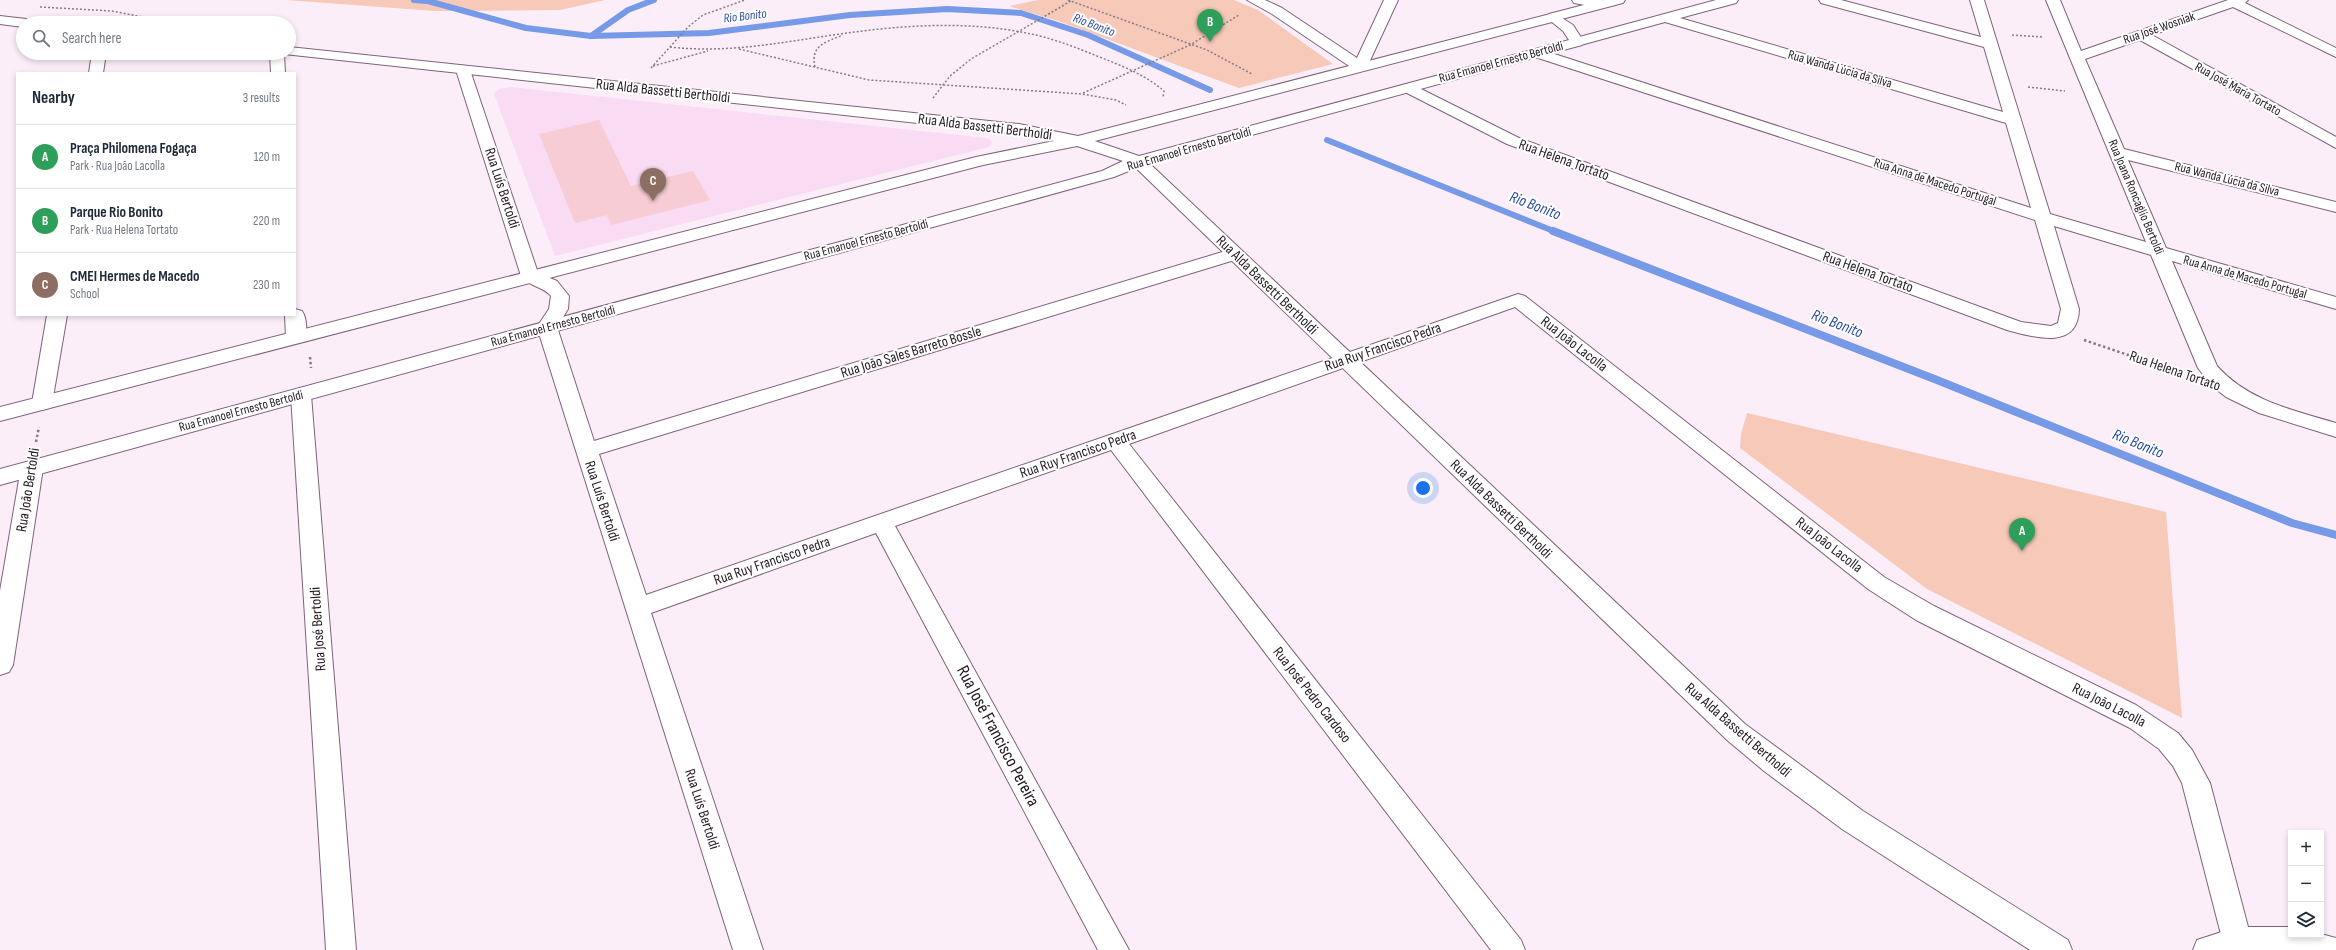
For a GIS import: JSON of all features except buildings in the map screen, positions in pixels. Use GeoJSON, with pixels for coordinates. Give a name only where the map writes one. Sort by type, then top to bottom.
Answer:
{"type":"FeatureCollection","features":[{"type":"Feature","properties":{"kind":"street"},"geometry":{"type":"LineString","coordinates":[[1257,1],[1277,11],[1360,67],[1390,0]]}},
{"type":"Feature","properties":{"kind":"street"},"geometry":{"type":"LineString","coordinates":[[1557,0],[1554,17],[1568,28],[1577,42]]}},
{"type":"Feature","properties":{"kind":"street"},"geometry":{"type":"LineString","coordinates":[[1579,0],[1601,4]]}},
{"type":"Feature","properties":{"kind":"street","name":"Rua Emanoel Ernesto Bertoldi"},"geometry":{"type":"LineString","coordinates":[[0,414],[982,160],[1078,141],[1360,67],[1505,39],[1554,17],[1618,0]]}},
{"type":"Feature","properties":{"kind":"street","name":"Rua Emanoel Ernesto Bertoldi"},"geometry":{"type":"LineString","coordinates":[[0,477],[1108,174],[1138,161],[1731,0]]}},
{"type":"Feature","properties":{"kind":"street"},"geometry":{"type":"LineString","coordinates":[[1826,0],[1989,39]]}},
{"type":"Feature","properties":{"kind":"street"},"geometry":{"type":"LineString","coordinates":[[1977,0],[2070,309],[2071,318],[2067,326],[2059,331]]}},
{"type":"Feature","properties":{"kind":"street","name":"Rua Joana Roncaglio Bertoldi"},"geometry":{"type":"LineString","coordinates":[[2053,0],[2208,368],[2226,389]]}},
{"type":"Feature","properties":{"kind":"street"},"geometry":{"type":"LineString","coordinates":[[2237,1],[2336,53]]}},
{"type":"Feature","properties":{"kind":"street","name":"Rua José Wosniak"},"geometry":{"type":"LineString","coordinates":[[2077,57],[2237,1]]}},
{"type":"Feature","properties":{"kind":"street","name":"Rua Wanda Lúcia da Silva"},"geometry":{"type":"LineString","coordinates":[[1666,18],[2013,120]]}},
{"type":"Feature","properties":{"kind":"street"},"geometry":{"type":"LineString","coordinates":[[0,20],[16,22]]}},
{"type":"Feature","properties":{"kind":"street","name":"Rua José Maria Tortato"},"geometry":{"type":"LineString","coordinates":[[2141,35],[2336,143]]}},
{"type":"Feature","properties":{"kind":"street","name":"Rua Anna de Macedo Portugal"},"geometry":{"type":"LineString","coordinates":[[1505,39],[1537,53],[2042,217],[2160,253],[2336,303]]}},
{"type":"Feature","properties":{"kind":"street","name":"Rua Alda Bassetti Bertholdi"},"geometry":{"type":"LineString","coordinates":[[296,52],[1019,129],[1078,141],[1138,161],[1694,693],[1774,764],[1830,806],[2057,950]]}},
{"type":"Feature","properties":{"kind":"street"},"geometry":{"type":"LineString","coordinates":[[96,72],[98,60]]}},
{"type":"Feature","properties":{"kind":"street"},"geometry":{"type":"LineString","coordinates":[[277,60],[278,72]]}},
{"type":"Feature","properties":{"kind":"street","name":"Rua Luís Bertoldi"},"geometry":{"type":"LineString","coordinates":[[463,70],[530,276]]}},
{"type":"Feature","properties":{"kind":"street","name":"Rua Helena Tortato"},"geometry":{"type":"LineString","coordinates":[[1408,88],[1487,130],[1520,144],[2014,326],[2045,333],[2059,331]]}},
{"type":"Feature","properties":{"kind":"street","name":"Rua Wanda Lúcia da Silva"},"geometry":{"type":"LineString","coordinates":[[2117,152],[2336,207]]}},
{"type":"Feature","properties":{"kind":"street","name":"Rua João Sales Barreto Bossle"},"geometry":{"type":"LineString","coordinates":[[586,451],[1235,254]]}},
{"type":"Feature","properties":{"kind":"street"},"geometry":{"type":"LineString","coordinates":[[530,276],[550,284],[559,293],[562,302],[547,328]]}},
{"type":"Feature","properties":{"kind":"street","name":"Rua Ruy Francisco Pedra"},"geometry":{"type":"LineString","coordinates":[[638,608],[1518,300]]}},
{"type":"Feature","properties":{"kind":"street","name":"Rua João Lacolla"},"geometry":{"type":"LineString","coordinates":[[1518,300],[1876,583],[1925,613],[2127,713],[2151,727],[2171,742],[2185,759],[2196,783],[2237,942]]}},
{"type":"Feature","properties":{"kind":"street"},"geometry":{"type":"LineString","coordinates":[[42,403],[57,316]]}},
{"type":"Feature","properties":{"kind":"street"},"geometry":{"type":"LineString","coordinates":[[295,316],[296,337]]}},
{"type":"Feature","properties":{"kind":"street","name":"Rua Luís Bertoldi"},"geometry":{"type":"LineString","coordinates":[[547,328],[748,950]]}},
{"type":"Feature","properties":{"kind":"street","name":"Rua Helena Tortato"},"geometry":{"type":"LineString","coordinates":[[2226,389],[2269,409],[2336,430]]}},
{"type":"Feature","properties":{"kind":"street","name":"Rua José Bertoldi"},"geometry":{"type":"LineString","coordinates":[[301,395],[341,950]]}},
{"type":"Feature","properties":{"kind":"street","name":"Rua José Pedro Cardoso"},"geometry":{"type":"LineString","coordinates":[[1115,441],[1510,950]]}},
{"type":"Feature","properties":{"kind":"street","name":"Rua João Bertoldi"},"geometry":{"type":"LineString","coordinates":[[0,665],[32,468]]}},
{"type":"Feature","properties":{"kind":"street","name":"Rua José Francisco Pereira"},"geometry":{"type":"LineString","coordinates":[[882,523],[1114,950]]}},
{"type":"Feature","properties":{"kind":"street"},"geometry":{"type":"LineString","coordinates":[[2208,950],[2237,942],[2289,942],[2328,950]]}},
{"type":"Feature","properties":{"kind":"path"},"geometry":{"type":"LineString","coordinates":[[675,42],[688,27],[703,15],[745,0]]}},
{"type":"Feature","properties":{"kind":"path"},"geometry":{"type":"LineString","coordinates":[[1068,0],[1072,0],[1190,45],[1207,50],[1246,69],[1271,90]]}},
{"type":"Feature","properties":{"kind":"path"},"geometry":{"type":"LineString","coordinates":[[932,99],[940,86],[955,69],[978,53],[1018,32],[1072,0]]}},
{"type":"Feature","properties":{"kind":"path"},"geometry":{"type":"LineString","coordinates":[[1082,94],[1190,45],[1257,1]]}},
{"type":"Feature","properties":{"kind":"path"},"geometry":{"type":"LineString","coordinates":[[34,7],[112,11],[137,16]]}},
{"type":"Feature","properties":{"kind":"path"},"geometry":{"type":"LineString","coordinates":[[670,47],[694,50],[712,50],[776,46],[848,33],[914,27],[1018,32],[1069,45],[1133,71],[1156,83],[1164,91],[1161,104]]}},
{"type":"Feature","properties":{"kind":"path"},"geometry":{"type":"LineString","coordinates":[[815,67],[813,58],[815,50],[826,42],[848,33]]}},
{"type":"Feature","properties":{"kind":"path"},"geometry":{"type":"LineString","coordinates":[[1989,39],[2069,38]]}},
{"type":"Feature","properties":{"kind":"path"},"geometry":{"type":"LineString","coordinates":[[737,48],[869,80],[940,86],[1082,94],[1116,100],[1128,106]]}},
{"type":"Feature","properties":{"kind":"path"},"geometry":{"type":"LineString","coordinates":[[652,66],[712,50]]}},
{"type":"Feature","properties":{"kind":"path"},"geometry":{"type":"LineString","coordinates":[[2002,84],[2093,95]]}},
{"type":"Feature","properties":{"kind":"path","name":"Rua Helena Tortato"},"geometry":{"type":"LineString","coordinates":[[2059,331],[2183,374]]}},
{"type":"Feature","properties":{"kind":"path"},"geometry":{"type":"LineString","coordinates":[[296,337],[308,349],[311,360],[311,370],[301,395]]}},
{"type":"Feature","properties":{"kind":"path","name":"Rua João Bertoldi"},"geometry":{"type":"LineString","coordinates":[[32,468],[42,403]]}},
{"type":"Feature","properties":{"kind":"shaded area"},"geometry":{"type":"Polygon","coordinates":[[[286,0],[605,0],[560,10],[435,11],[286,0]]]}},
{"type":"Feature","properties":{"kind":"shaded area"},"geometry":{"type":"Polygon","coordinates":[[[1038,0],[1234,0],[1258,10],[1333,64],[1239,88],[1058,21],[1009,6],[1038,0]]]}},
{"type":"Feature","properties":{"kind":"shaded area"},"geometry":{"type":"Polygon","coordinates":[[[511,87],[986,138],[991,140],[992,143],[989,147],[555,256],[494,94],[499,89],[511,87]]]}},
{"type":"Feature","properties":{"kind":"shaded area"},"geometry":{"type":"Polygon","coordinates":[[[1747,413],[2166,512],[2182,718],[1927,589],[1740,448],[1741,434],[1747,413]]]}},
{"type":"Feature","properties":{"kind":"waterway","name":"Rio Bonito"},"geometry":{"type":"LineString","coordinates":[[414,0],[428,1],[526,28],[591,36]]}},
{"type":"Feature","properties":{"kind":"waterway"},"geometry":{"type":"LineString","coordinates":[[591,36],[628,10],[654,0]]}},
{"type":"Feature","properties":{"kind":"waterway","name":"Rio Bonito"},"geometry":{"type":"LineString","coordinates":[[591,36],[709,33],[850,15],[947,9],[1021,13],[1088,35],[1210,90]]}},
{"type":"Feature","properties":{"kind":"waterway","name":"Rio Bonito"},"geometry":{"type":"LineString","coordinates":[[1327,140],[1556,232]]}},
{"type":"Feature","properties":{"kind":"waterway","name":"Rio Bonito"},"geometry":{"type":"LineString","coordinates":[[1553,231],[1937,380],[2292,523],[2336,535]]}},
{"type":"Feature","properties":{"kind":"place","name":"Parque Rio Bonito"},"geometry":{"type":"Point","coordinates":[1210,42]}},
{"type":"Feature","properties":{"kind":"place","name":"CMEI Hermes de Macedo"},"geometry":{"type":"Point","coordinates":[653,201]}},
{"type":"Feature","properties":{"kind":"place","name":"Praça Philomena Fogaça"},"geometry":{"type":"Point","coordinates":[2022,551]}}]}
